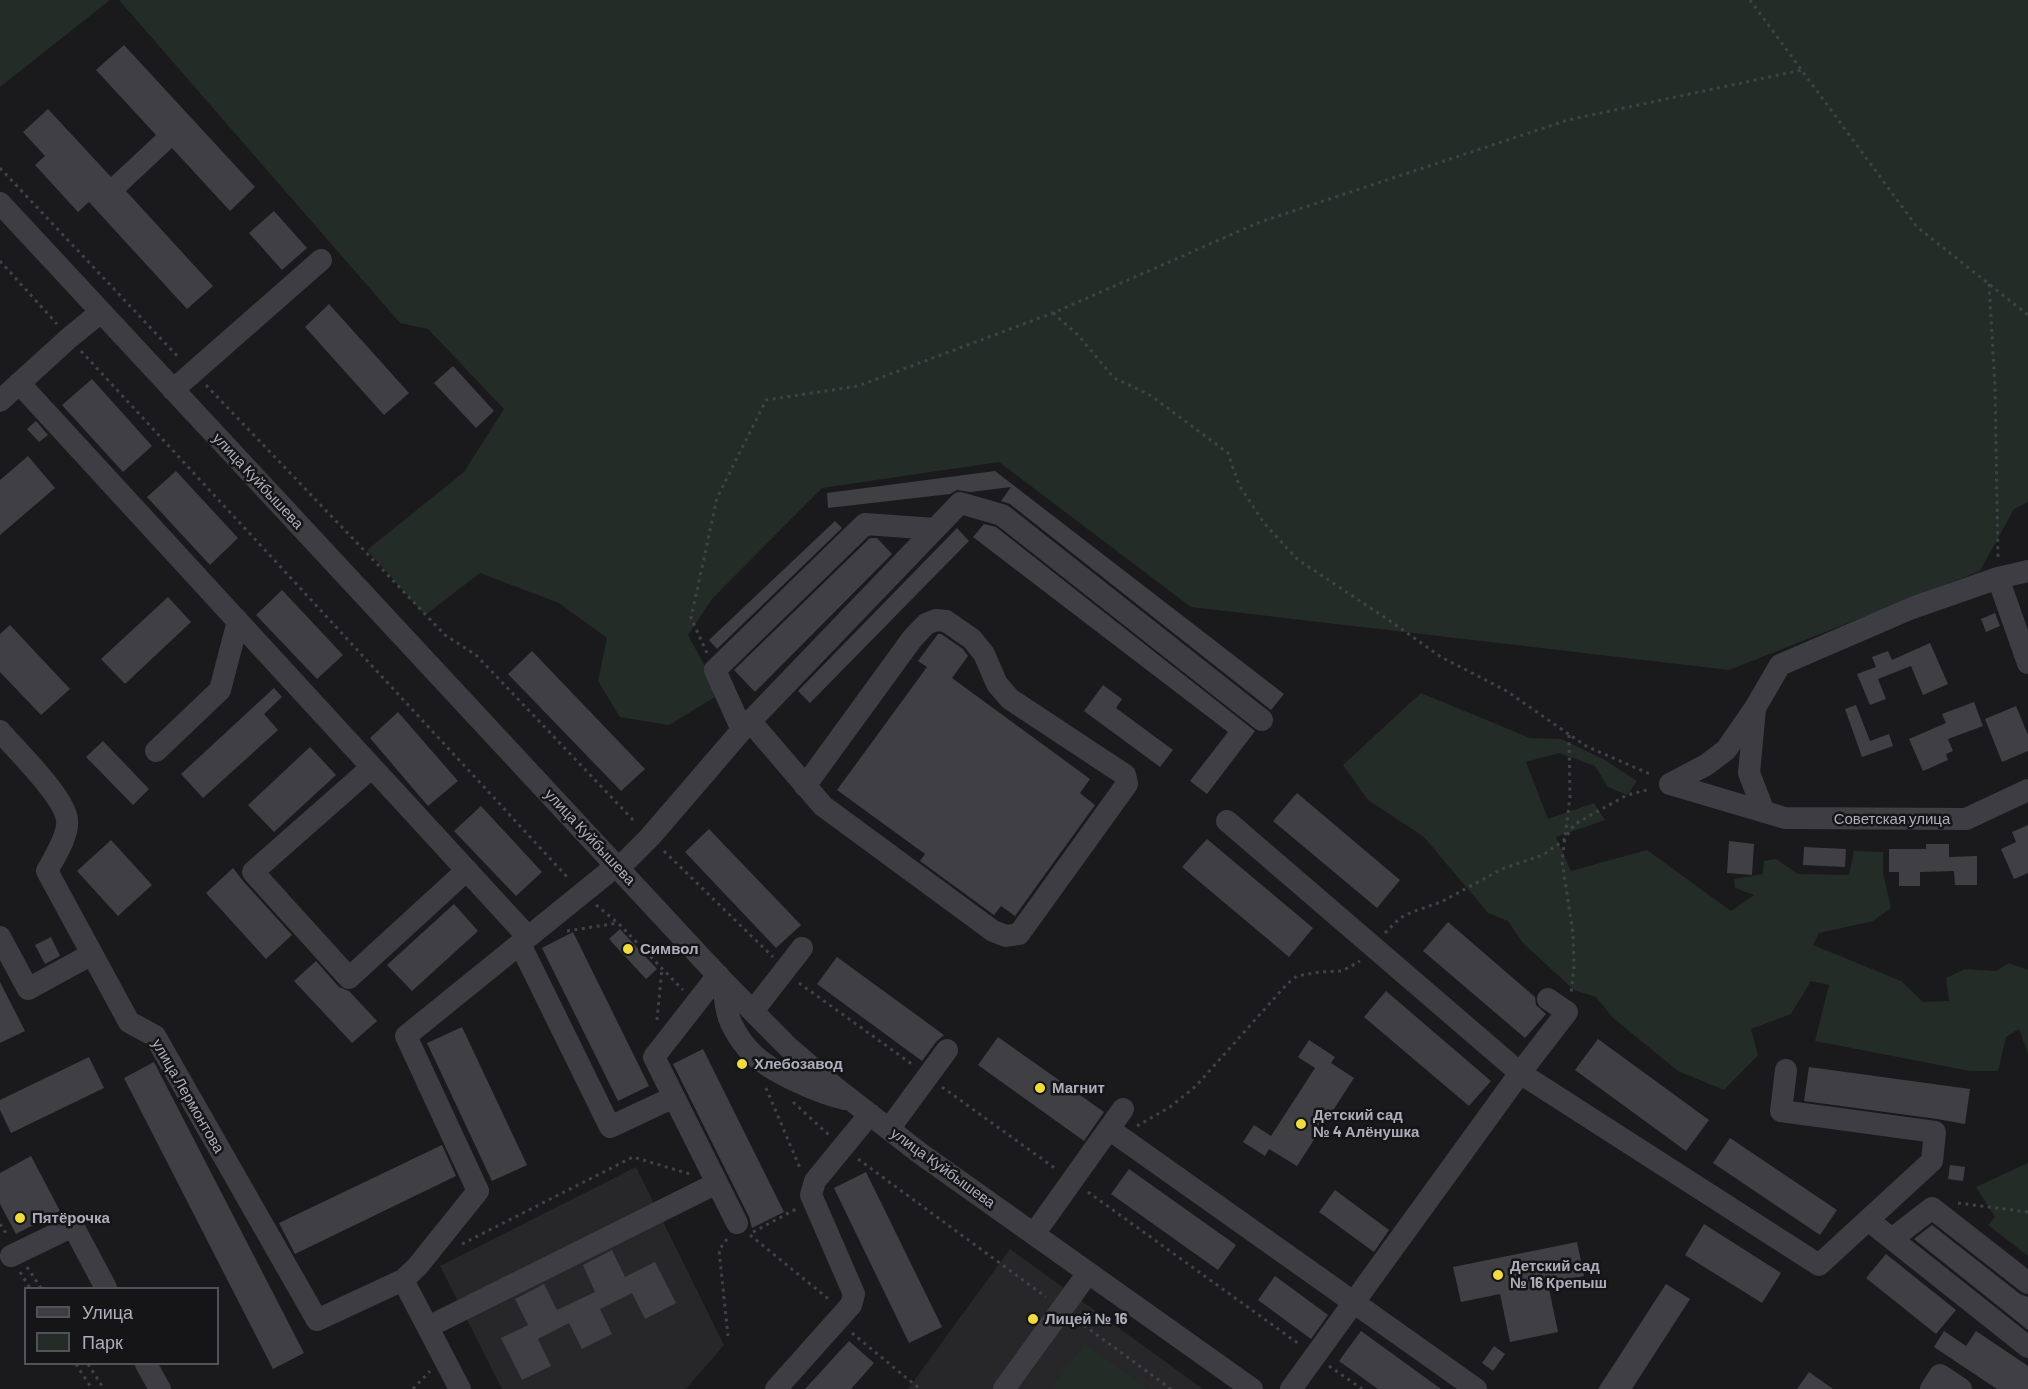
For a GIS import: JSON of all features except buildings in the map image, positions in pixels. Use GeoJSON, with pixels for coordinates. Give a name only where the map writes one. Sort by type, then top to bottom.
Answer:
{"type":"FeatureCollection","features":[{"type":"Feature","properties":{"kind":"street","name":"улица Куйбышева"},"geometry":{"type":"LineString","coordinates":[[0,203],[617,867],[787,1046],[921,1154],[1252,1389]]}},
{"type":"Feature","properties":{"kind":"street"},"geometry":{"type":"LineString","coordinates":[[173,390],[321,260]]}},
{"type":"Feature","properties":{"kind":"street"},"geometry":{"type":"LineString","coordinates":[[0,401],[101,312]]}},
{"type":"Feature","properties":{"kind":"street"},"geometry":{"type":"LineString","coordinates":[[19,383],[467,870],[524,940],[610,1127],[674,1097]]}},
{"type":"Feature","properties":{"kind":"street"},"geometry":{"type":"LineString","coordinates":[[460,1389],[403,1280],[417,1267],[478,1191],[405,1036],[617,867],[650,837],[746,725],[960,503],[1002,515],[1262,720]]}},
{"type":"Feature","properties":{"kind":"street"},"geometry":{"type":"LineString","coordinates":[[805,786],[912,639],[926,624],[936,620],[946,621],[972,639],[984,654],[997,684],[1010,699],[1125,775],[1127,784],[1019,934],[1006,936],[993,931],[823,806],[746,725],[715,670],[865,524],[935,528]]}},
{"type":"Feature","properties":{"kind":"street"},"geometry":{"type":"LineString","coordinates":[[1670,784],[1706,765],[1726,750],[1755,708],[1780,665],[1912,608],[1998,578],[2028,571]]}},
{"type":"Feature","properties":{"kind":"street"},"geometry":{"type":"LineString","coordinates":[[1998,578],[2028,663]]}},
{"type":"Feature","properties":{"kind":"street"},"geometry":{"type":"LineString","coordinates":[[156,751],[220,690],[238,621]]}},
{"type":"Feature","properties":{"kind":"street"},"geometry":{"type":"LineString","coordinates":[[1755,708],[1749,773],[1775,815]]}},
{"type":"Feature","properties":{"kind":"street","name":"улица Лермонтова"},"geometry":{"type":"LineString","coordinates":[[0,731],[60,800],[68,820],[62,844],[47,871],[129,1022],[155,1036],[317,1320],[403,1280]]}},
{"type":"Feature","properties":{"kind":"street"},"geometry":{"type":"LineString","coordinates":[[372,767],[253,872],[349,978],[467,870]]}},
{"type":"Feature","properties":{"kind":"street","name":"Советская улица"},"geometry":{"type":"LineString","coordinates":[[1670,784],[1775,815],[1966,819],[2028,790]]}},
{"type":"Feature","properties":{"kind":"street"},"geometry":{"type":"LineString","coordinates":[[1227,821],[1520,1073],[1820,1265],[1932,1161],[1935,1132],[1781,1111],[1786,1070]]}},
{"type":"Feature","properties":{"kind":"street"},"geometry":{"type":"LineString","coordinates":[[0,937],[28,989],[92,954]]}},
{"type":"Feature","properties":{"kind":"street"},"geometry":{"type":"LineString","coordinates":[[753,1011],[802,948]]}},
{"type":"Feature","properties":{"kind":"street"},"geometry":{"type":"LineString","coordinates":[[721,978],[695,1003],[654,1057],[737,1223]]}},
{"type":"Feature","properties":{"kind":"street"},"geometry":{"type":"LineString","coordinates":[[721,978],[732,1026],[754,1055],[820,1093],[862,1108],[842,1147],[814,1181],[812,1197],[854,1294],[851,1305],[776,1389]]}},
{"type":"Feature","properties":{"kind":"street"},"geometry":{"type":"LineString","coordinates":[[1291,1389],[1520,1073],[1567,1012],[1548,999]]}},
{"type":"Feature","properties":{"kind":"street"},"geometry":{"type":"LineString","coordinates":[[889,1129],[947,1050]]}},
{"type":"Feature","properties":{"kind":"street"},"geometry":{"type":"LineString","coordinates":[[1034,1234],[1123,1109]]}},
{"type":"Feature","properties":{"kind":"street"},"geometry":{"type":"LineString","coordinates":[[1109,1129],[1476,1389]]}},
{"type":"Feature","properties":{"kind":"street"},"geometry":{"type":"LineString","coordinates":[[428,1327],[717,1183]]}},
{"type":"Feature","properties":{"kind":"street"},"geometry":{"type":"LineString","coordinates":[[1892,1239],[1932,1208],[2028,1282]]}},
{"type":"Feature","properties":{"kind":"street"},"geometry":{"type":"LineString","coordinates":[[1868,1220],[2028,1347]]}},
{"type":"Feature","properties":{"kind":"street"},"geometry":{"type":"LineString","coordinates":[[11,1256],[73,1226],[105,1287]]}},
{"type":"Feature","properties":{"kind":"street"},"geometry":{"type":"LineString","coordinates":[[1004,1389],[1088,1273]]}},
{"type":"Feature","properties":{"kind":"street"},"geometry":{"type":"LineString","coordinates":[[147,1365],[160,1389]]}},
{"type":"Feature","properties":{"kind":"street"},"geometry":{"type":"LineString","coordinates":[[1931,1389],[1940,1375],[1961,1389]]}},
{"type":"Feature","properties":{"kind":"path"},"geometry":{"type":"LineString","coordinates":[[1750,0],[1917,227],[2028,315]]}},
{"type":"Feature","properties":{"kind":"path"},"geometry":{"type":"LineString","coordinates":[[715,670],[691,618],[717,498],[766,400],[858,386],[1053,313],[1260,222],[1568,120],[1803,70]]}},
{"type":"Feature","properties":{"kind":"path"},"geometry":{"type":"LineString","coordinates":[[0,261],[582,893],[618,923],[695,1003]]}},
{"type":"Feature","properties":{"kind":"path"},"geometry":{"type":"LineString","coordinates":[[1989,284],[1995,387],[1998,578]]}},
{"type":"Feature","properties":{"kind":"path"},"geometry":{"type":"LineString","coordinates":[[1053,313],[1078,335],[1114,378],[1150,394],[1228,453],[1239,485],[1264,523],[1297,559],[1441,657],[1505,690],[1586,746],[1670,784]]}},
{"type":"Feature","properties":{"kind":"path"},"geometry":{"type":"LineString","coordinates":[[1567,1012],[1574,966],[1573,933],[1562,861],[1570,797],[1569,735]]}},
{"type":"Feature","properties":{"kind":"path"},"geometry":{"type":"LineString","coordinates":[[562,932],[618,923]]}},
{"type":"Feature","properties":{"kind":"path"},"geometry":{"type":"LineString","coordinates":[[657,1024],[662,968]]}},
{"type":"Feature","properties":{"kind":"path"},"geometry":{"type":"LineString","coordinates":[[763,1081],[812,1197],[749,1234],[845,1312],[852,1335],[920,1389]]}},
{"type":"Feature","properties":{"kind":"path"},"geometry":{"type":"LineString","coordinates":[[792,1101],[842,1147],[1171,1389]]}},
{"type":"Feature","properties":{"kind":"path"},"geometry":{"type":"LineString","coordinates":[[458,1246],[633,1157],[717,1183]]}},
{"type":"Feature","properties":{"kind":"path"},"geometry":{"type":"LineString","coordinates":[[1932,1208],[1943,1202],[2028,1212]]}},
{"type":"Feature","properties":{"kind":"path"},"geometry":{"type":"LineString","coordinates":[[728,1336],[719,1250],[737,1223]]}},
{"type":"Feature","properties":{"kind":"path"},"geometry":{"type":"LineString","coordinates":[[77,1365],[92,1389]]}},
{"type":"Feature","properties":{"kind":"path"},"geometry":{"type":"LineString","coordinates":[[89,1365],[104,1389]]}},
{"type":"Feature","properties":{"kind":"shaded area"},"geometry":{"type":"Polygon","coordinates":[[[636,1167],[724,1345],[686,1389],[502,1389],[440,1266],[636,1167]]]}},
{"type":"Feature","properties":{"kind":"shaded area","name":"Лицей № 16"},"geometry":{"type":"Polygon","coordinates":[[[1010,1249],[1203,1389],[908,1389],[1010,1249]]]}},
{"type":"Feature","properties":{"kind":"green space"},"geometry":{"type":"Polygon","coordinates":[[[0,0],[110,0],[0,87],[0,0]]]}},
{"type":"Feature","properties":{"kind":"green space"},"geometry":{"type":"Polygon","coordinates":[[[119,0],[2028,0],[2028,502],[2014,509],[1980,571],[1729,670],[1191,607],[999,462],[822,488],[712,599],[688,635],[720,694],[669,725],[620,717],[598,681],[607,638],[559,603],[480,573],[425,615],[367,550],[464,472],[504,409],[428,329],[400,323],[119,0]]]}},
{"type":"Feature","properties":{"kind":"green space"},"geometry":{"type":"Polygon","coordinates":[[[1421,693],[1530,738],[1561,739],[1603,759],[1637,781],[1627,795],[1608,787],[1595,766],[1559,753],[1526,762],[1548,819],[1594,803],[1605,820],[1556,837],[1571,871],[1647,850],[1731,911],[1754,895],[1735,888],[1734,879],[1763,874],[1764,861],[1776,859],[1798,874],[1849,875],[1854,851],[1883,852],[1883,873],[1891,908],[1873,921],[1819,933],[1813,945],[1901,981],[1923,1002],[1949,1001],[1946,978],[1965,969],[1996,971],[2009,963],[2028,970],[2028,1054],[2019,1029],[2006,1037],[1998,1071],[1970,1071],[1815,1041],[1829,985],[1811,981],[1791,1014],[1751,1029],[1758,1055],[1724,1090],[1678,1071],[1612,1017],[1596,997],[1574,990],[1523,943],[1508,921],[1488,913],[1424,837],[1368,800],[1343,765],[1421,693]]]}},
{"type":"Feature","properties":{"kind":"green space"},"geometry":{"type":"Polygon","coordinates":[[[2028,1163],[2028,1256],[1988,1225],[1995,1217],[1976,1187],[2028,1163]]]}},
{"type":"Feature","properties":{"kind":"green space"},"geometry":{"type":"Polygon","coordinates":[[[1084,1343],[1148,1389],[1051,1389],[1084,1343]]]}},
{"type":"Feature","properties":{"kind":"place","name":"Символ"},"geometry":{"type":"Point","coordinates":[628,949]}},
{"type":"Feature","properties":{"kind":"place","name":"Хлебозавод"},"geometry":{"type":"Point","coordinates":[742,1064]}},
{"type":"Feature","properties":{"kind":"place","name":"Магнит"},"geometry":{"type":"Point","coordinates":[1040,1088]}},
{"type":"Feature","properties":{"kind":"place","name":"Детский сад № 4 Алёнушка"},"geometry":{"type":"Point","coordinates":[1301,1124]}},
{"type":"Feature","properties":{"kind":"place","name":"Пятёрочка"},"geometry":{"type":"Point","coordinates":[20,1218]}},
{"type":"Feature","properties":{"kind":"place","name":"Детский сад № 16 Крепыш"},"geometry":{"type":"Point","coordinates":[1498,1275]}},
{"type":"Feature","properties":{"kind":"place","name":"Лицей № 16"},"geometry":{"type":"Point","coordinates":[1033,1319]}}]}
